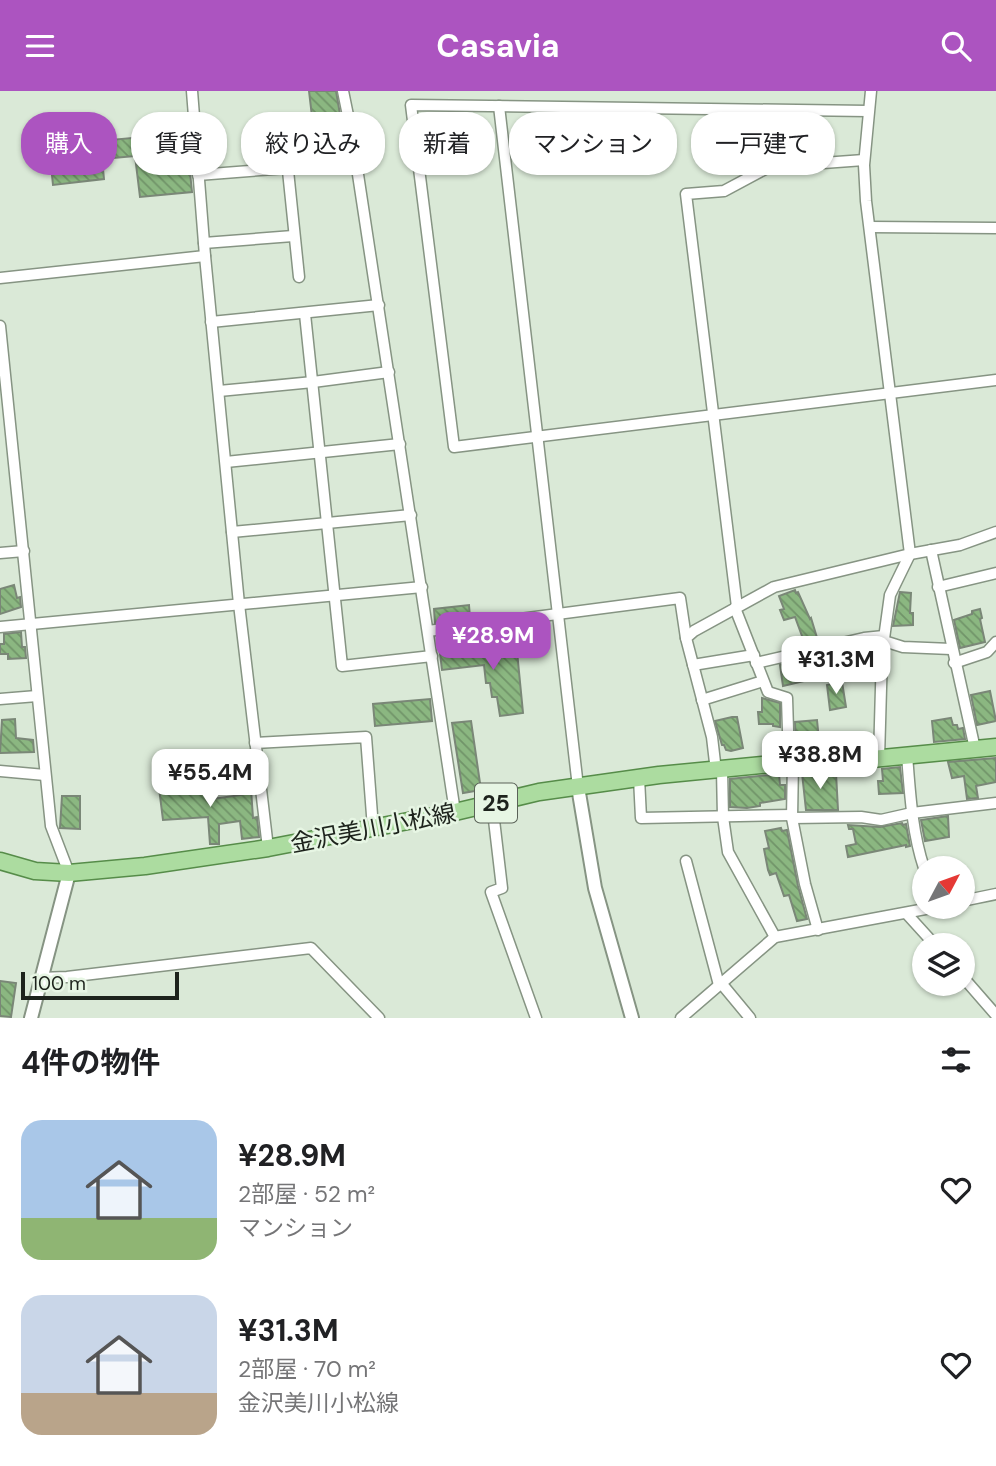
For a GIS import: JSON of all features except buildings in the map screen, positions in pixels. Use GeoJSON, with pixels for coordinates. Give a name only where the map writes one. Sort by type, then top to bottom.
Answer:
{"type":"FeatureCollection","features":[{"type":"Feature","properties":{"kind":"main road","name":"金沢美川小松線"},"geometry":{"type":"LineString","coordinates":[[0,861],[35,871],[69,873],[145,866],[373,828],[539,792],[639,778],[996,747]]}},
{"type":"Feature","properties":{"kind":"street"},"geometry":{"type":"LineString","coordinates":[[192,91],[194,112]]}},
{"type":"Feature","properties":{"kind":"street"},"geometry":{"type":"LineString","coordinates":[[343,91],[379,305],[455,812]]}},
{"type":"Feature","properties":{"kind":"street"},"geometry":{"type":"LineString","coordinates":[[871,91],[864,160],[866,201],[910,554],[890,595],[884,638],[879,758]]}},
{"type":"Feature","properties":{"kind":"street"},"geometry":{"type":"LineString","coordinates":[[868,111],[411,105],[454,447],[996,380]]}},
{"type":"Feature","properties":{"kind":"street"},"geometry":{"type":"LineString","coordinates":[[499,106],[578,787],[594,888],[632,1018]]}},
{"type":"Feature","properties":{"kind":"street"},"geometry":{"type":"LineString","coordinates":[[818,930],[805,884],[792,816],[787,698],[768,692],[736,607],[686,194],[724,191],[769,167],[864,160]]}},
{"type":"Feature","properties":{"kind":"street"},"geometry":{"type":"LineString","coordinates":[[198,175],[265,846]]}},
{"type":"Feature","properties":{"kind":"street"},"geometry":{"type":"LineString","coordinates":[[288,175],[299,277]]}},
{"type":"Feature","properties":{"kind":"street"},"geometry":{"type":"LineString","coordinates":[[870,226],[996,228]]}},
{"type":"Feature","properties":{"kind":"street"},"geometry":{"type":"LineString","coordinates":[[204,243],[293,236]]}},
{"type":"Feature","properties":{"kind":"street"},"geometry":{"type":"LineString","coordinates":[[0,278],[205,256]]}},
{"type":"Feature","properties":{"kind":"street"},"geometry":{"type":"LineString","coordinates":[[211,322],[379,305]]}},
{"type":"Feature","properties":{"kind":"street"},"geometry":{"type":"LineString","coordinates":[[305,314],[342,666],[432,656]]}},
{"type":"Feature","properties":{"kind":"street"},"geometry":{"type":"LineString","coordinates":[[0,326],[4,410],[13,445],[51,827],[69,873],[31,1018]]}},
{"type":"Feature","properties":{"kind":"street"},"geometry":{"type":"LineString","coordinates":[[219,391],[389,372]]}},
{"type":"Feature","properties":{"kind":"street"},"geometry":{"type":"LineString","coordinates":[[226,462],[400,444]]}},
{"type":"Feature","properties":{"kind":"street"},"geometry":{"type":"LineString","coordinates":[[0,448],[13,445]]}},
{"type":"Feature","properties":{"kind":"street"},"geometry":{"type":"LineString","coordinates":[[232,531],[411,515]]}},
{"type":"Feature","properties":{"kind":"street"},"geometry":{"type":"LineString","coordinates":[[686,638],[774,587],[910,554],[960,545],[996,532]]}},
{"type":"Feature","properties":{"kind":"street"},"geometry":{"type":"LineString","coordinates":[[931,550],[975,749]]}},
{"type":"Feature","properties":{"kind":"street"},"geometry":{"type":"LineString","coordinates":[[0,553],[24,551]]}},
{"type":"Feature","properties":{"kind":"street"},"geometry":{"type":"LineString","coordinates":[[938,587],[996,573]]}},
{"type":"Feature","properties":{"kind":"street"},"geometry":{"type":"LineString","coordinates":[[0,627],[422,587]]}},
{"type":"Feature","properties":{"kind":"street"},"geometry":{"type":"LineString","coordinates":[[428,631],[680,599],[686,638],[719,770],[729,852],[775,937]]}},
{"type":"Feature","properties":{"kind":"street"},"geometry":{"type":"LineString","coordinates":[[693,665],[755,659],[864,638],[884,638],[903,647],[951,649]]}},
{"type":"Feature","properties":{"kind":"street"},"geometry":{"type":"LineString","coordinates":[[954,663],[987,652],[996,642]]}},
{"type":"Feature","properties":{"kind":"street"},"geometry":{"type":"LineString","coordinates":[[702,700],[763,681]]}},
{"type":"Feature","properties":{"kind":"street"},"geometry":{"type":"LineString","coordinates":[[0,699],[37,696]]}},
{"type":"Feature","properties":{"kind":"street"},"geometry":{"type":"LineString","coordinates":[[255,743],[366,737],[373,828]]}},
{"type":"Feature","properties":{"kind":"street"},"geometry":{"type":"LineString","coordinates":[[907,755],[912,813],[920,856]]}},
{"type":"Feature","properties":{"kind":"street"},"geometry":{"type":"LineString","coordinates":[[0,771],[45,775]]}},
{"type":"Feature","properties":{"kind":"street"},"geometry":{"type":"LineString","coordinates":[[639,778],[641,818],[792,816],[881,820],[912,813],[996,803]]}},
{"type":"Feature","properties":{"kind":"street"},"geometry":{"type":"LineString","coordinates":[[492,803],[502,888],[491,892],[537,1018]]}},
{"type":"Feature","properties":{"kind":"street"},"geometry":{"type":"LineString","coordinates":[[686,861],[720,984],[750,1018]]}},
{"type":"Feature","properties":{"kind":"street"},"geometry":{"type":"LineString","coordinates":[[975,898],[996,894]]}},
{"type":"Feature","properties":{"kind":"street"},"geometry":{"type":"LineString","coordinates":[[681,1018],[775,937],[912,912]]}},
{"type":"Feature","properties":{"kind":"street"},"geometry":{"type":"LineString","coordinates":[[906,913],[924,933]]}},
{"type":"Feature","properties":{"kind":"street"},"geometry":{"type":"LineString","coordinates":[[40,978],[311,948],[379,1018]]}},
{"type":"Feature","properties":{"kind":"street"},"geometry":{"type":"LineString","coordinates":[[975,991],[996,1015]]}}]}
